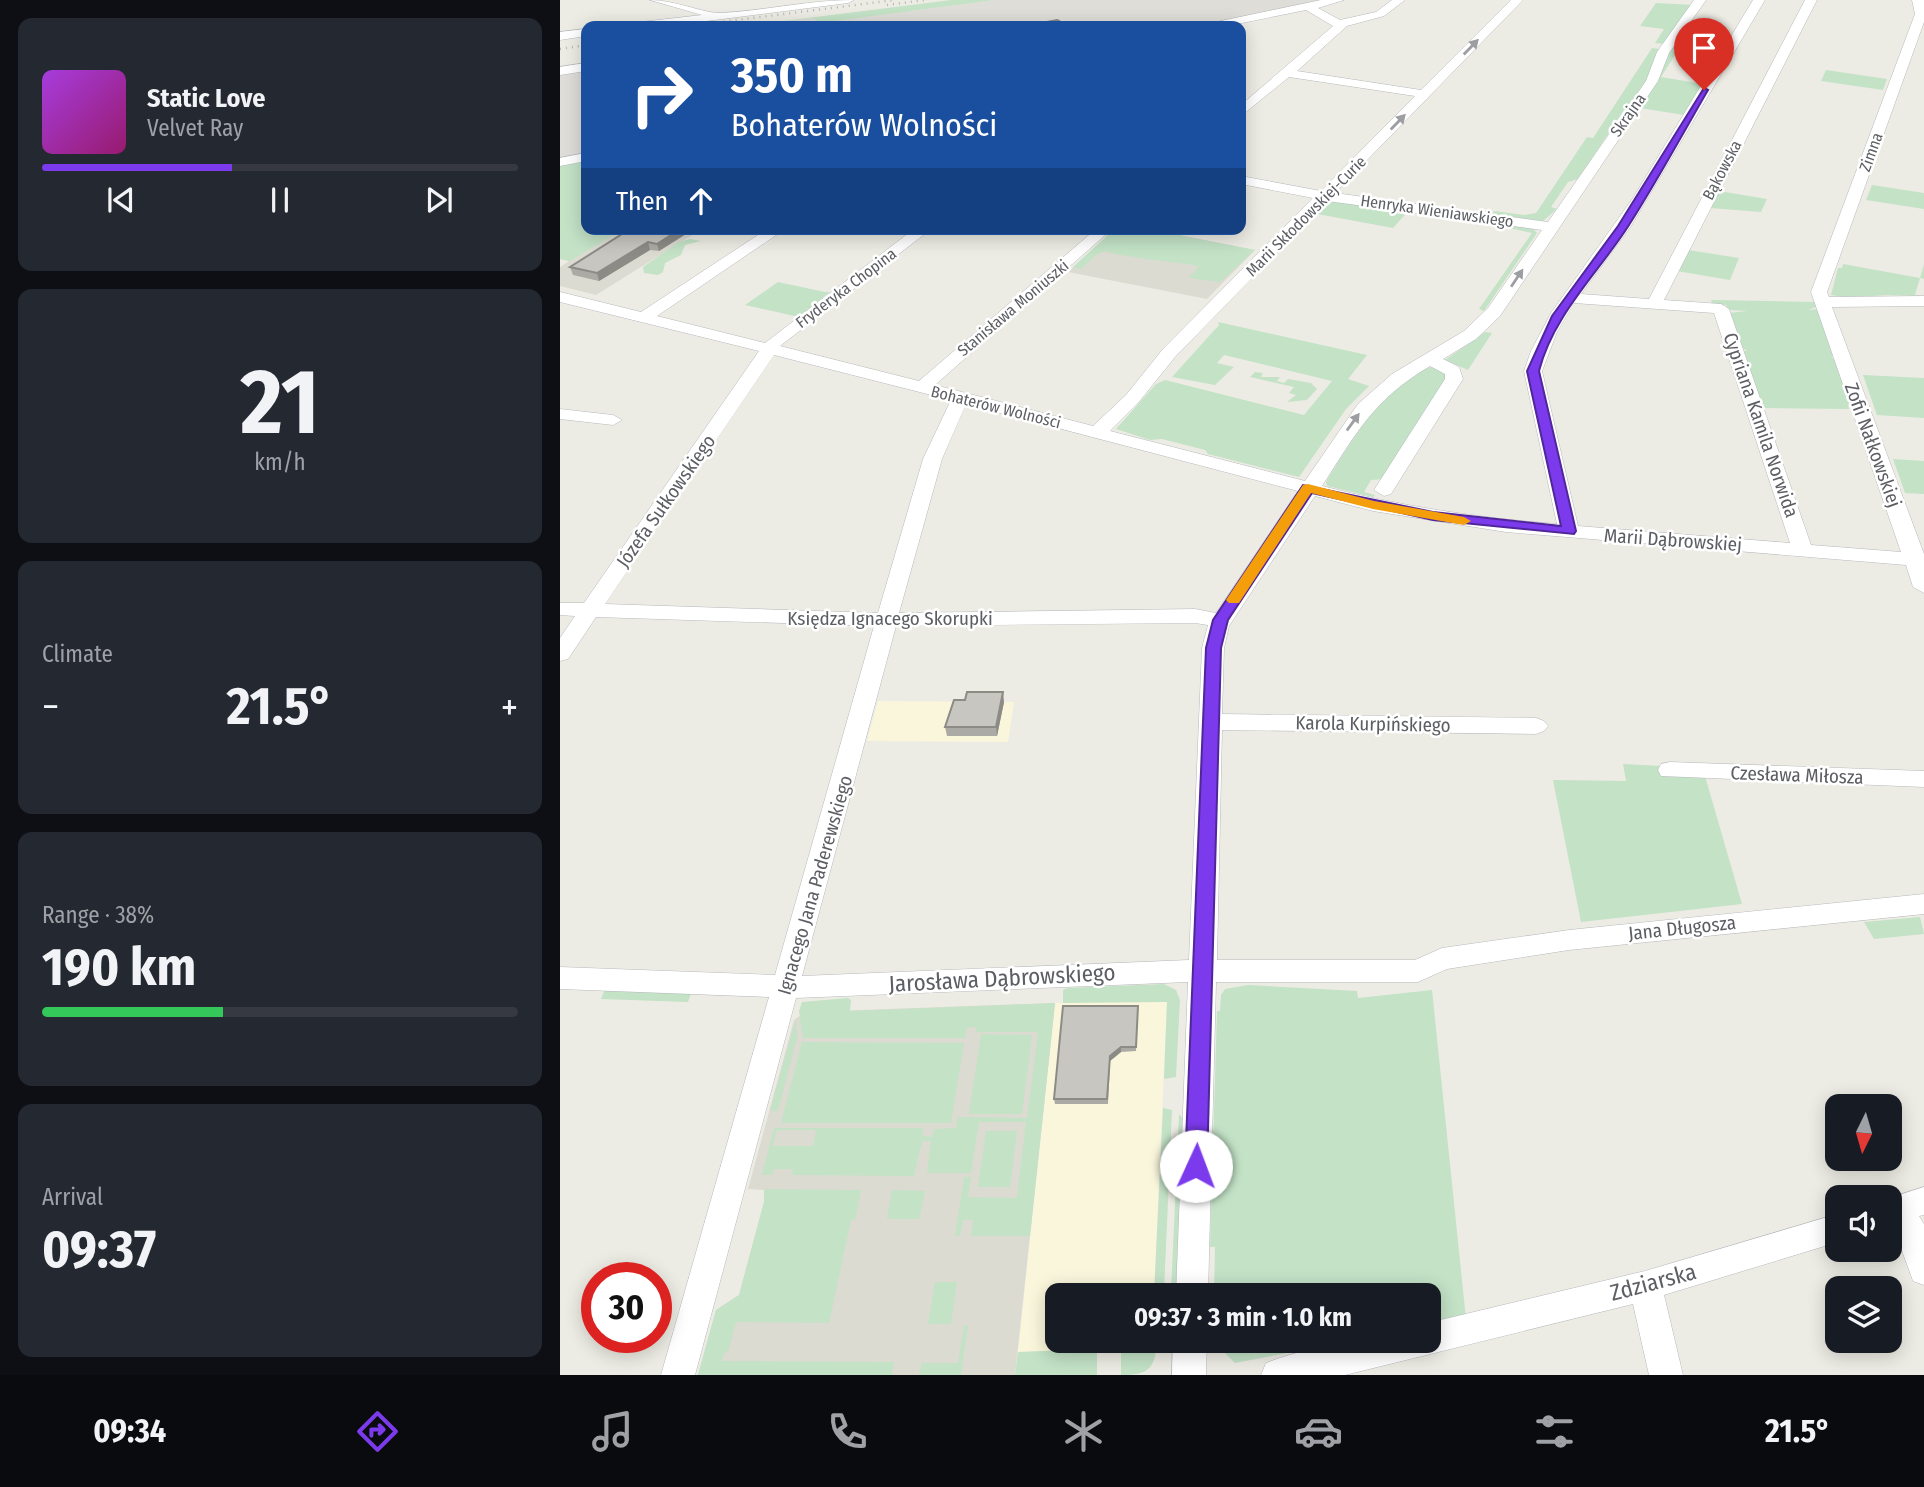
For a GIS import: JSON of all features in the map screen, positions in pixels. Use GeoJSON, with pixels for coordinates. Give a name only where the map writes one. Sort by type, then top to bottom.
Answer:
{"type":"FeatureCollection","features":[{"type":"Feature","properties":{"kind":"street"},"geometry":{"type":"LineString","coordinates":[[658,0],[717,17]]}},
{"type":"Feature","properties":{"kind":"street"},"geometry":{"type":"LineString","coordinates":[[745,13],[747,9],[765,0]]}},
{"type":"Feature","properties":{"kind":"street"},"geometry":{"type":"LineString","coordinates":[[683,21],[848,0]]}},
{"type":"Feature","properties":{"kind":"street"},"geometry":{"type":"LineString","coordinates":[[1235,21],[1338,0]]}},
{"type":"Feature","properties":{"kind":"street"},"geometry":{"type":"LineString","coordinates":[[1246,109],[1340,24],[1380,14],[1399,0]]}},
{"type":"Feature","properties":{"kind":"street","name":"Marii Skłodowskiej-Curie"},"geometry":{"type":"LineString","coordinates":[[1097,433],[1132,399],[1169,354],[1517,0]]}},
{"type":"Feature","properties":{"kind":"street","name":"Skrajna"},"geometry":{"type":"LineString","coordinates":[[1221,620],[1364,408],[1392,383],[1463,341],[1487,320],[1656,74],[1663,52],[1695,12],[1700,0]]}},
{"type":"Feature","properties":{"kind":"street"},"geometry":{"type":"LineString","coordinates":[[1569,531],[1533,371],[1558,316],[1623,226],[1759,0]]}},
{"type":"Feature","properties":{"kind":"street","name":"Bąkowska"},"geometry":{"type":"LineString","coordinates":[[1654,304],[1811,0]]}},
{"type":"Feature","properties":{"kind":"street","name":"Zimna"},"geometry":{"type":"LineString","coordinates":[[1822,302],[1819,291],[1921,14],[1921,4]]}},
{"type":"Feature","properties":{"kind":"street"},"geometry":{"type":"LineString","coordinates":[[1307,6],[1340,24]]}},
{"type":"Feature","properties":{"kind":"street"},"geometry":{"type":"LineString","coordinates":[[560,36],[581,34]]}},
{"type":"Feature","properties":{"kind":"street"},"geometry":{"type":"LineString","coordinates":[[560,71],[581,68]]}},
{"type":"Feature","properties":{"kind":"street"},"geometry":{"type":"LineString","coordinates":[[1287,73],[1425,94]]}},
{"type":"Feature","properties":{"kind":"street"},"geometry":{"type":"LineString","coordinates":[[560,163],[581,158]]}},
{"type":"Feature","properties":{"kind":"street","name":"Henryka Wieniawskiego"},"geometry":{"type":"LineString","coordinates":[[1246,181],[1326,196],[1551,227]]}},
{"type":"Feature","properties":{"kind":"street"},"geometry":{"type":"LineString","coordinates":[[644,317],[769,235]]}},
{"type":"Feature","properties":{"kind":"street","name":"Fryderyka Chopina"},"geometry":{"type":"LineString","coordinates":[[771,348],[775,341],[916,235]]}},
{"type":"Feature","properties":{"kind":"street","name":"Stanisława Moniuszki"},"geometry":{"type":"LineString","coordinates":[[921,388],[1098,235]]}},
{"type":"Feature","properties":{"kind":"street","name":"Bohaterów Wolności"},"geometry":{"type":"LineString","coordinates":[[560,297],[771,348],[1308,488],[1433,516]]}},
{"type":"Feature","properties":{"kind":"street"},"geometry":{"type":"LineString","coordinates":[[1572,298],[1713,306]]}},
{"type":"Feature","properties":{"kind":"street"},"geometry":{"type":"LineString","coordinates":[[1822,302],[1924,301]]}},
{"type":"Feature","properties":{"kind":"street","name":"Zofii Nałkowskiej"},"geometry":{"type":"LineString","coordinates":[[1822,302],[1919,560],[1924,587]]}},
{"type":"Feature","properties":{"kind":"street","name":"Cypriana Kamila Norwida"},"geometry":{"type":"LineString","coordinates":[[1713,306],[1722,310],[1728,326],[1803,550]]}},
{"type":"Feature","properties":{"kind":"street","name":"Józefa Sułkowskiego"},"geometry":{"type":"LineString","coordinates":[[560,654],[771,348]]}},
{"type":"Feature","properties":{"kind":"street"},"geometry":{"type":"LineString","coordinates":[[1384,490],[1455,377],[1450,369],[1430,359]]}},
{"type":"Feature","properties":{"kind":"street","name":"Ignacego Jana Paderewskiego"},"geometry":{"type":"LineString","coordinates":[[678,1375],[887,620],[934,460],[951,412],[961,398]]}},
{"type":"Feature","properties":{"kind":"street"},"geometry":{"type":"LineString","coordinates":[[560,414],[613,420]]}},
{"type":"Feature","properties":{"kind":"street","name":"Marii Dąbrowskiej"},"geometry":{"type":"LineString","coordinates":[[1433,516],[1569,531],[1919,560]]}},
{"type":"Feature","properties":{"kind":"street","name":"Księdza Ignacego Skorupki"},"geometry":{"type":"LineString","coordinates":[[560,608],[589,612],[887,620],[1195,617],[1221,620]]}},
{"type":"Feature","properties":{"kind":"street"},"geometry":{"type":"LineString","coordinates":[[1192,1283],[1214,643],[1221,620]]}},
{"type":"Feature","properties":{"kind":"street","name":"Karola Kurpińskiego"},"geometry":{"type":"LineString","coordinates":[[1211,723],[1536,726]]}},
{"type":"Feature","properties":{"kind":"street","name":"Czesława Miłosza"},"geometry":{"type":"LineString","coordinates":[[1670,770],[1924,779]]}},
{"type":"Feature","properties":{"kind":"street","name":"Jana Długosza"},"geometry":{"type":"LineString","coordinates":[[1442,959],[1591,938],[1924,904]]}},
{"type":"Feature","properties":{"kind":"street","name":"Jarosława Dąbrowskiego"},"geometry":{"type":"LineString","coordinates":[[560,978],[787,987],[1202,972],[1418,971],[1442,959]]}},
{"type":"Feature","properties":{"kind":"street"},"geometry":{"type":"LineString","coordinates":[[1903,1208],[1924,1270]]}},
{"type":"Feature","properties":{"kind":"street","name":"Zdziarska"},"geometry":{"type":"LineString","coordinates":[[1441,1336],[1645,1286],[1825,1232]]}},
{"type":"Feature","properties":{"kind":"street"},"geometry":{"type":"LineString","coordinates":[[1645,1286],[1666,1375]]}},
{"type":"Feature","properties":{"kind":"street"},"geometry":{"type":"LineString","coordinates":[[1189,1375],[1190,1353]]}},
{"type":"Feature","properties":{"kind":"street"},"geometry":{"type":"LineString","coordinates":[[1278,1375],[1369,1353]]}},
{"type":"Feature","properties":{"kind":"shaded area"},"geometry":{"type":"Polygon","coordinates":[[[995,0],[1320,0],[1217,21],[787,21],[905,6],[911,11],[995,0]]]}},
{"type":"Feature","properties":{"kind":"shaded area"},"geometry":{"type":"Polygon","coordinates":[[[581,70],[581,154],[560,158],[560,73],[581,70]]]}},
{"type":"Feature","properties":{"kind":"shaded area"},"geometry":{"type":"Polygon","coordinates":[[[581,235],[692,235],[596,295],[560,286],[560,267],[569,261],[560,259],[581,235]]]}},
{"type":"Feature","properties":{"kind":"shaded area"},"geometry":{"type":"Polygon","coordinates":[[[1108,235],[1179,235],[1255,250],[1207,299],[1068,272],[1108,235]]]}},
{"type":"Feature","properties":{"kind":"shaded area"},"geometry":{"type":"Polygon","coordinates":[[[878,701],[1014,702],[1008,742],[867,741],[878,701]]]}},
{"type":"Feature","properties":{"kind":"shaded area"},"geometry":{"type":"Polygon","coordinates":[[[1147,1000],[1167,1002],[1155,1283],[1045,1283],[1045,1351],[1018,1352],[1055,1003],[1147,1000]]]}},
{"type":"Feature","properties":{"kind":"shaded area"},"geometry":{"type":"Polygon","coordinates":[[[1055,1003],[1015,1375],[698,1375],[716,1310],[739,1295],[764,1202],[764,1190],[748,1189],[794,1020],[805,1012],[1055,1003]]]}},
{"type":"Feature","properties":{"kind":"green space"},"geometry":{"type":"Polygon","coordinates":[[[951,0],[995,0],[834,21],[817,21],[814,18],[784,21],[951,0]]]}},
{"type":"Feature","properties":{"kind":"green space"},"geometry":{"type":"Polygon","coordinates":[[[1656,3],[1694,5],[1665,44],[1655,43],[1664,29],[1640,26],[1656,3]]]}},
{"type":"Feature","properties":{"kind":"green space"},"geometry":{"type":"Polygon","coordinates":[[[1679,35],[1687,36],[1661,77],[1703,84],[1684,115],[1640,108],[1668,53],[1679,35]]]}},
{"type":"Feature","properties":{"kind":"green space"},"geometry":{"type":"Polygon","coordinates":[[[1652,48],[1660,49],[1651,79],[1630,111],[1624,110],[1578,179],[1568,182],[1551,207],[1557,209],[1543,221],[1492,214],[1494,211],[1524,215],[1536,213],[1587,137],[1593,138],[1652,48]]]}},
{"type":"Feature","properties":{"kind":"green space"},"geometry":{"type":"Polygon","coordinates":[[[1826,70],[1887,79],[1883,90],[1821,81],[1826,70]]]}},
{"type":"Feature","properties":{"kind":"green space"},"geometry":{"type":"Polygon","coordinates":[[[581,160],[581,235],[613,235],[570,261],[560,259],[560,165],[581,160]]]}},
{"type":"Feature","properties":{"kind":"green space"},"geometry":{"type":"Polygon","coordinates":[[[1872,185],[1924,193],[1924,209],[1866,200],[1872,185]]]}},
{"type":"Feature","properties":{"kind":"green space"},"geometry":{"type":"Polygon","coordinates":[[[1719,191],[1767,199],[1761,212],[1710,208],[1719,191]]]}},
{"type":"Feature","properties":{"kind":"green space"},"geometry":{"type":"Polygon","coordinates":[[[1330,202],[1409,210],[1393,228],[1317,214],[1330,202]]]}},
{"type":"Feature","properties":{"kind":"green space"},"geometry":{"type":"Polygon","coordinates":[[[1507,224],[1532,228],[1537,233],[1484,311],[1479,309],[1532,233],[1505,227],[1507,224]]]}},
{"type":"Feature","properties":{"kind":"green space"},"geometry":{"type":"Polygon","coordinates":[[[1108,235],[1179,235],[1255,250],[1220,282],[1189,278],[1199,266],[1106,251],[1097,254],[1081,269],[1073,267],[1108,235]]]}},
{"type":"Feature","properties":{"kind":"green space"},"geometry":{"type":"Polygon","coordinates":[[[690,239],[701,241],[685,245],[681,255],[665,263],[663,272],[658,275],[644,273],[643,267],[679,242],[690,239]]]}},
{"type":"Feature","properties":{"kind":"green space"},"geometry":{"type":"Polygon","coordinates":[[[1688,250],[1739,258],[1730,280],[1677,271],[1688,250]]]}},
{"type":"Feature","properties":{"kind":"green space"},"geometry":{"type":"Polygon","coordinates":[[[1843,264],[1920,278],[1915,295],[1924,296],[1850,298],[1831,295],[1838,268],[1842,268],[1843,264]]]}},
{"type":"Feature","properties":{"kind":"green space"},"geometry":{"type":"Polygon","coordinates":[[[778,282],[830,292],[799,317],[745,305],[778,282]]]}},
{"type":"Feature","properties":{"kind":"green space"},"geometry":{"type":"Polygon","coordinates":[[[1711,300],[1816,302],[1818,306],[1808,310],[1819,309],[1835,354],[1833,359],[1837,359],[1851,405],[1848,405],[1849,409],[1762,408],[1742,351],[1747,351],[1741,347],[1729,313],[1747,311],[1728,310],[1726,305],[1712,304],[1711,300]]]}},
{"type":"Feature","properties":{"kind":"green space"},"geometry":{"type":"Polygon","coordinates":[[[1218,322],[1367,355],[1348,379],[1369,386],[1346,409],[1299,477],[1208,454],[1205,450],[1162,439],[1150,440],[1116,429],[1156,384],[1165,380],[1304,415],[1332,381],[1224,355],[1217,363],[1234,367],[1215,385],[1172,377],[1219,325],[1218,322]]]}},
{"type":"Feature","properties":{"kind":"green space"},"geometry":{"type":"Polygon","coordinates":[[[1485,332],[1492,333],[1468,370],[1445,360],[1485,332]]]}},
{"type":"Feature","properties":{"kind":"green space"},"geometry":{"type":"Polygon","coordinates":[[[1433,367],[1448,375],[1384,479],[1371,480],[1364,492],[1375,495],[1373,497],[1327,486],[1326,482],[1345,451],[1387,397],[1402,382],[1433,367]]]}},
{"type":"Feature","properties":{"kind":"green space"},"geometry":{"type":"Polygon","coordinates":[[[1255,372],[1263,373],[1261,377],[1280,377],[1277,381],[1284,383],[1288,379],[1311,383],[1317,389],[1307,400],[1287,402],[1296,395],[1289,393],[1294,387],[1250,377],[1255,372]]]}},
{"type":"Feature","properties":{"kind":"green space"},"geometry":{"type":"Polygon","coordinates":[[[1863,375],[1924,378],[1924,418],[1877,415],[1863,375]]]}},
{"type":"Feature","properties":{"kind":"green space"},"geometry":{"type":"Polygon","coordinates":[[[1893,459],[1924,461],[1924,494],[1905,493],[1893,459]]]}},
{"type":"Feature","properties":{"kind":"green space"},"geometry":{"type":"Polygon","coordinates":[[[1623,764],[1662,766],[1705,776],[1742,904],[1581,922],[1553,780],[1626,781],[1623,764]]]}},
{"type":"Feature","properties":{"kind":"green space"},"geometry":{"type":"Polygon","coordinates":[[[1920,917],[1924,934],[1874,939],[1864,922],[1920,917]]]}},
{"type":"Feature","properties":{"kind":"green space"},"geometry":{"type":"Polygon","coordinates":[[[1164,984],[1176,990],[1180,1000],[1176,1077],[1164,1079],[1167,1002],[1063,1003],[1063,990],[1067,988],[1164,984]]]}},
{"type":"Feature","properties":{"kind":"green space"},"geometry":{"type":"Polygon","coordinates":[[[1248,985],[1357,991],[1358,998],[1432,990],[1466,1319],[1441,1324],[1441,1283],[1214,1283],[1215,1247],[1210,1247],[1217,1011],[1220,1011],[1221,995],[1225,989],[1248,985]]]}},
{"type":"Feature","properties":{"kind":"green space"},"geometry":{"type":"Polygon","coordinates":[[[605,989],[692,990],[688,1002],[601,999],[605,989]]]}},
{"type":"Feature","properties":{"kind":"green space"},"geometry":{"type":"Polygon","coordinates":[[[848,998],[851,1000],[850,1011],[1055,1003],[1030,1236],[971,1236],[973,1220],[963,1220],[960,1236],[955,1236],[964,1177],[971,1177],[968,1197],[1017,1198],[1026,1122],[979,1122],[971,1173],[927,1173],[931,1141],[922,1141],[914,1176],[792,1175],[793,1169],[774,1169],[772,1175],[762,1175],[774,1128],[923,1128],[922,1136],[932,1137],[934,1129],[956,1128],[958,1117],[1027,1118],[1038,1032],[976,1032],[976,1027],[967,1028],[965,1038],[803,1038],[799,1011],[802,1002],[848,998]],[[777,1130],[773,1146],[813,1146],[816,1130],[777,1130]]]}},
{"type":"Feature","properties":{"kind":"green space"},"geometry":{"type":"Polygon","coordinates":[[[796,1019],[797,1038],[778,1111],[770,1110],[796,1019]]]}},
{"type":"Feature","properties":{"kind":"green space"},"geometry":{"type":"Polygon","coordinates":[[[981,1034],[1032,1035],[1022,1114],[969,1114],[981,1034]]]}},
{"type":"Feature","properties":{"kind":"green space"},"geometry":{"type":"Polygon","coordinates":[[[802,1042],[964,1043],[951,1123],[781,1123],[802,1042]]]}},
{"type":"Feature","properties":{"kind":"green space"},"geometry":{"type":"Polygon","coordinates":[[[1163,1108],[1172,1110],[1164,1283],[1155,1283],[1163,1108]]]}},
{"type":"Feature","properties":{"kind":"green space"},"geometry":{"type":"Polygon","coordinates":[[[1179,1114],[1185,1121],[1177,1283],[1171,1283],[1179,1114]]]}},
{"type":"Feature","properties":{"kind":"green space"},"geometry":{"type":"Polygon","coordinates":[[[986,1131],[1017,1131],[1010,1187],[978,1187],[986,1131]]]}},
{"type":"Feature","properties":{"kind":"green space"},"geometry":{"type":"Polygon","coordinates":[[[764,1189],[861,1190],[855,1220],[851,1220],[829,1323],[736,1322],[728,1352],[724,1353],[722,1361],[894,1362],[892,1375],[698,1375],[716,1310],[739,1295],[764,1202],[764,1189]]]}},
{"type":"Feature","properties":{"kind":"green space"},"geometry":{"type":"Polygon","coordinates":[[[892,1190],[925,1191],[919,1219],[887,1219],[892,1190]]]}},
{"type":"Feature","properties":{"kind":"green space"},"geometry":{"type":"Polygon","coordinates":[[[935,1282],[957,1282],[951,1324],[928,1324],[935,1282]]]}},
{"type":"Feature","properties":{"kind":"green space"},"geometry":{"type":"Polygon","coordinates":[[[964,1325],[968,1325],[961,1375],[919,1375],[922,1363],[958,1363],[964,1325]]]}},
{"type":"Feature","properties":{"kind":"green space"},"geometry":{"type":"Polygon","coordinates":[[[1018,1352],[1097,1353],[1097,1375],[1015,1375],[1018,1352]]]}},
{"type":"Feature","properties":{"kind":"green space"},"geometry":{"type":"Polygon","coordinates":[[[1121,1353],[1155,1353],[1152,1364],[1144,1372],[1121,1375],[1121,1353]]]}},
{"type":"Feature","properties":{"kind":"green space"},"geometry":{"type":"Polygon","coordinates":[[[1225,1353],[1288,1353],[1235,1363],[1225,1353]]]}},
{"type":"Feature","properties":{"kind":"building"},"geometry":{"type":"Polygon","coordinates":[[[621,235],[671,235],[657,244],[648,242],[597,273],[570,267],[621,235]]]}},
{"type":"Feature","properties":{"kind":"building"},"geometry":{"type":"Polygon","coordinates":[[[967,692],[1003,692],[996,727],[945,727],[954,700],[965,700],[967,692]]]}},
{"type":"Feature","properties":{"kind":"building"},"geometry":{"type":"Polygon","coordinates":[[[1063,1006],[1138,1006],[1136,1047],[1121,1047],[1110,1056],[1107,1099],[1054,1099],[1063,1006]]]}},
{"type":"Feature","properties":{"kind":"railway"},"geometry":{"type":"LineString","coordinates":[[728,21],[895,0]]}},
{"type":"Feature","properties":{"kind":"railway"},"geometry":{"type":"LineString","coordinates":[[887,5],[925,0]]}},
{"type":"Feature","properties":{"kind":"railway"},"geometry":{"type":"LineString","coordinates":[[560,49],[581,46]]}},
{"type":"Feature","properties":{"kind":"slow traffic"},"geometry":{"type":"LineString","coordinates":[[1234,600],[1308,488],[1373,505],[1464,521]]}},
{"type":"Feature","properties":{"kind":"route"},"geometry":{"type":"LineString","coordinates":[[1196,1166],[1213,648],[1221,620],[1308,488],[1373,505],[1433,516],[1569,531],[1533,371],[1535,363],[1558,316],[1623,226],[1704,90]]}}]}
